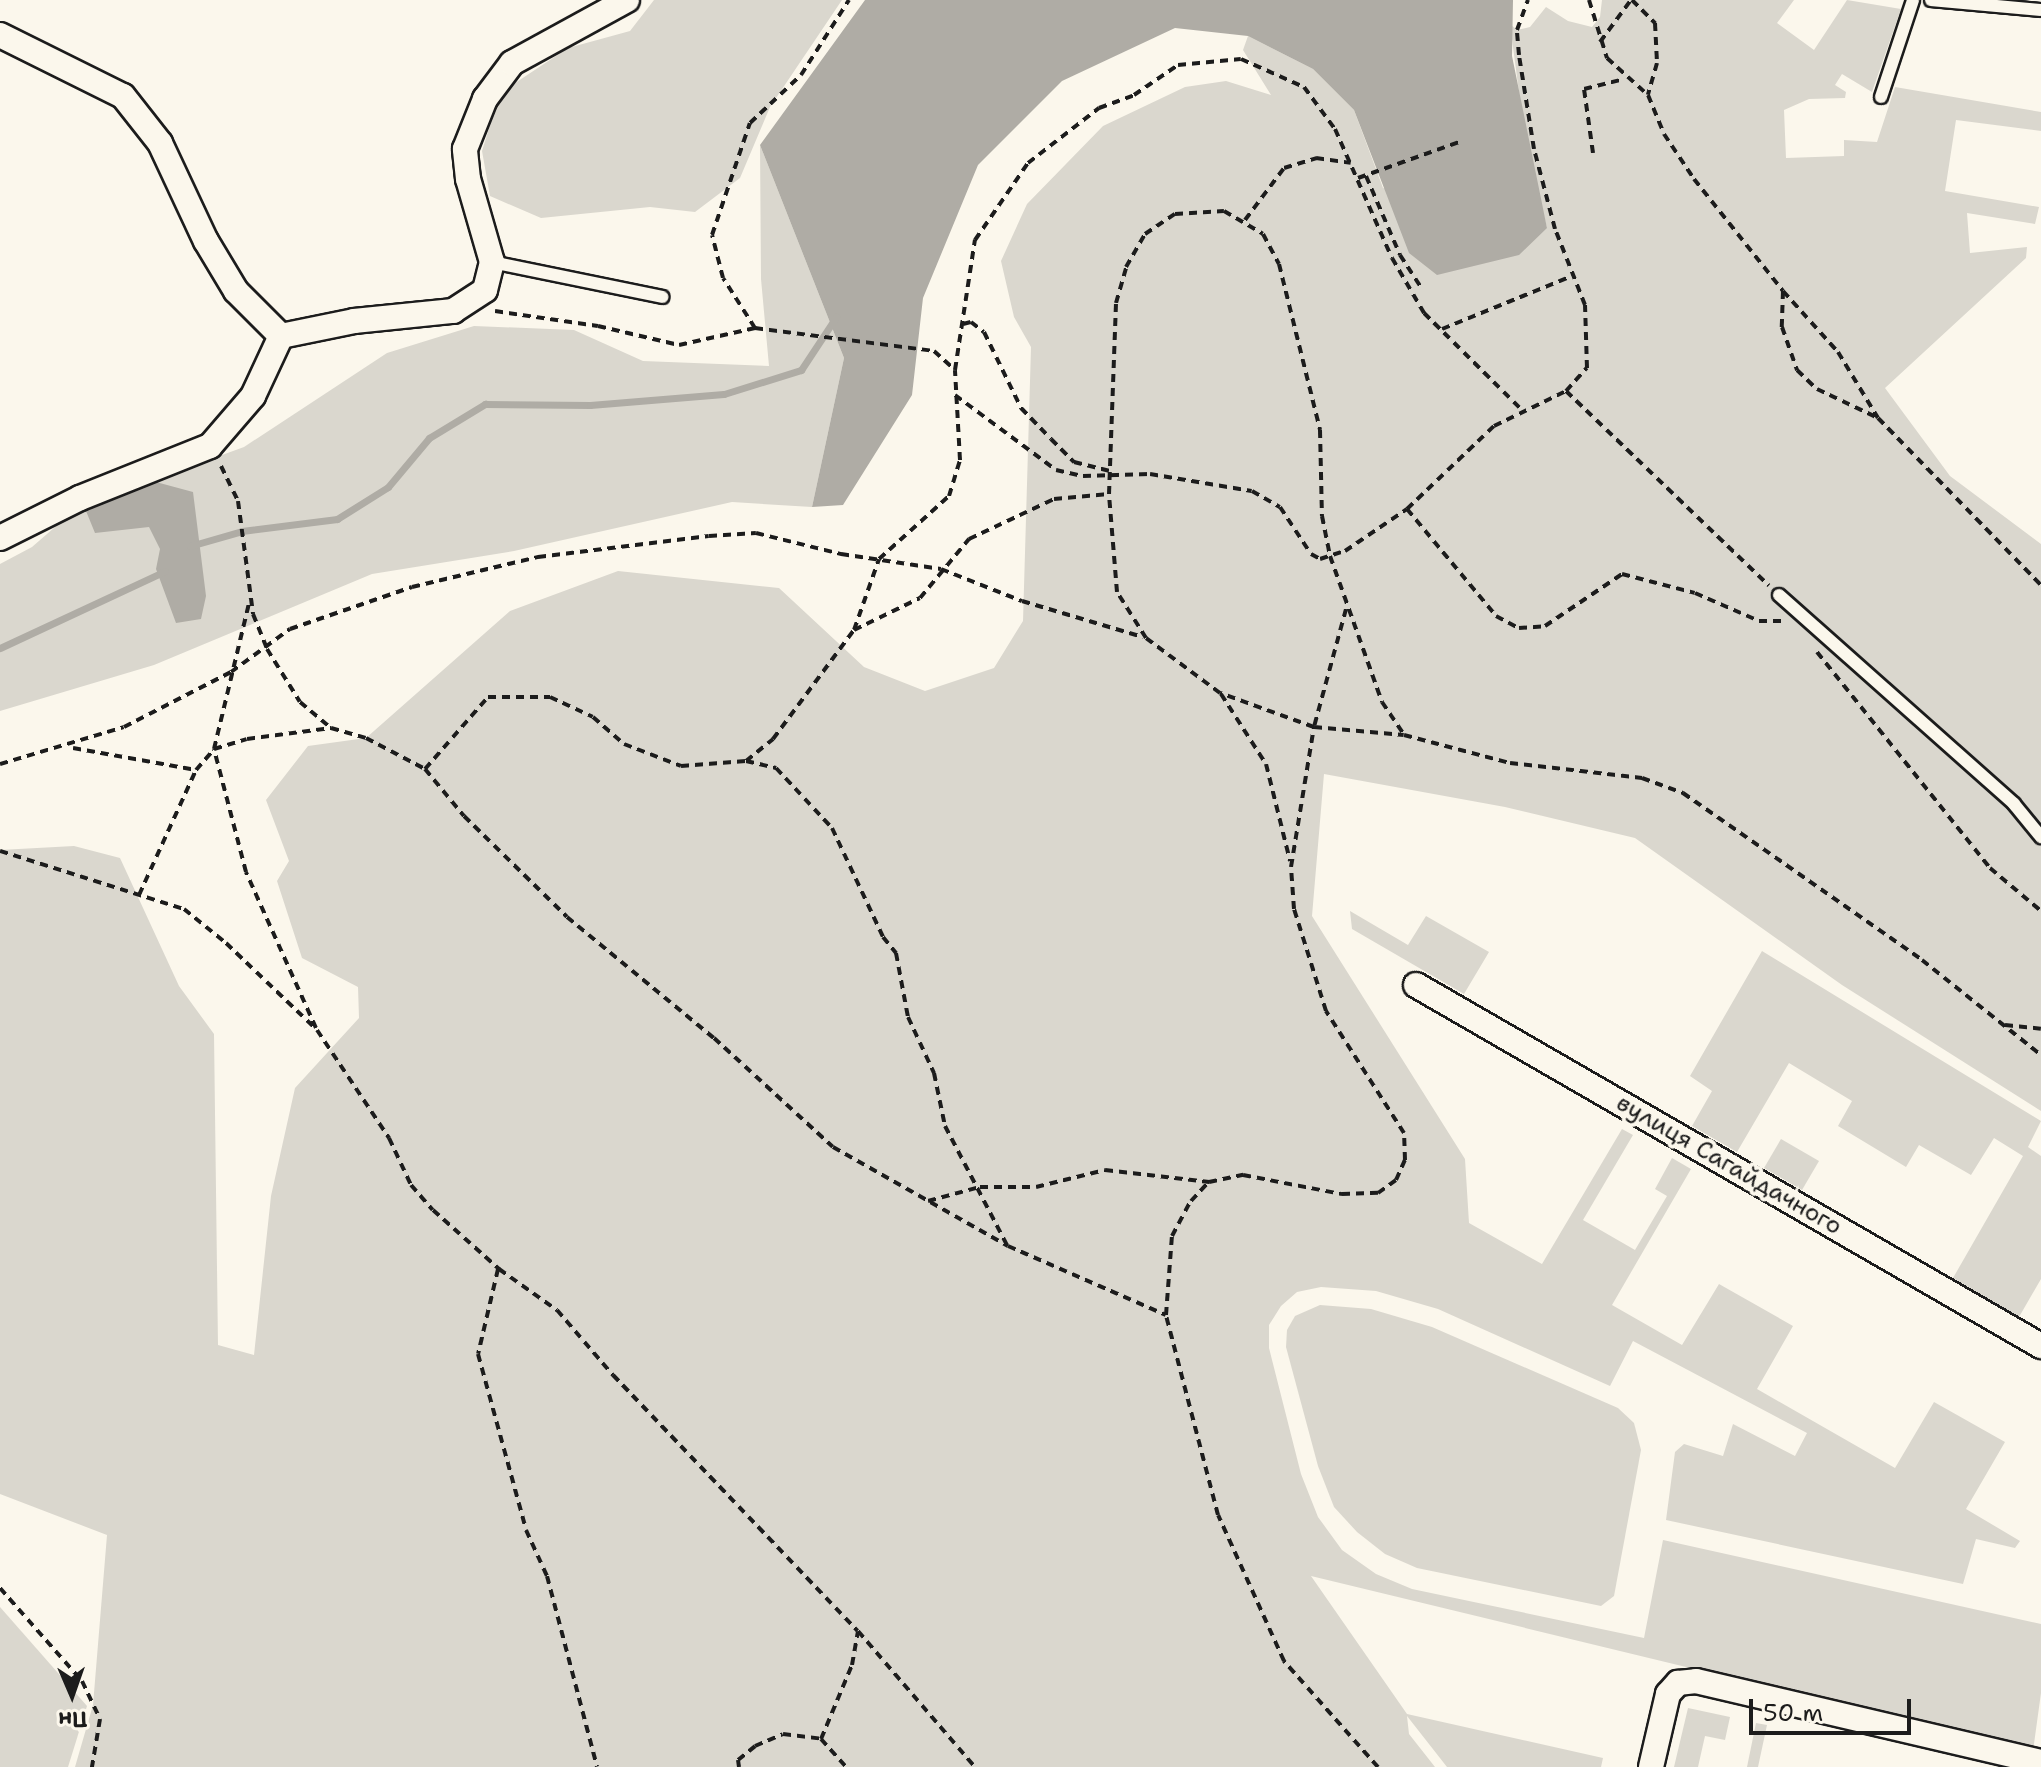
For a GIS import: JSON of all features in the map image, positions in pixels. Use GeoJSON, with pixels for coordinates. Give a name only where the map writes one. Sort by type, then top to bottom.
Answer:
{"type":"FeatureCollection","features":[{"type":"Feature","properties":{"kind":"street"},"geometry":{"type":"LineString","coordinates":[[281,336],[354,321],[453,311],[485,290],[492,262],[468,179],[465,149],[485,99],[512,63],[627,0]]}},
{"type":"Feature","properties":{"kind":"street"},"geometry":{"type":"LineString","coordinates":[[0,35],[123,96],[160,143],[206,241],[236,291],[281,336]]}},
{"type":"Feature","properties":{"kind":"street"},"geometry":{"type":"LineString","coordinates":[[0,538],[80,498],[210,446],[253,396],[281,336]]}},
{"type":"Feature","properties":{"kind":"street","name":"вулиця Сагайдачного"},"geometry":{"type":"LineString","coordinates":[[1416,985],[2041,1346]]}},
{"type":"Feature","properties":{"kind":"street"},"geometry":{"type":"LineString","coordinates":[[1651,1767],[1668,1694],[1678,1683],[1696,1681],[2041,1762]]}},
{"type":"Feature","properties":{"kind":"lane"},"geometry":{"type":"LineString","coordinates":[[1881,97],[1913,0]]}},
{"type":"Feature","properties":{"kind":"lane"},"geometry":{"type":"LineString","coordinates":[[1931,0],[2041,10]]}},
{"type":"Feature","properties":{"kind":"lane"},"geometry":{"type":"LineString","coordinates":[[492,262],[662,297]]}},
{"type":"Feature","properties":{"kind":"lane"},"geometry":{"type":"LineString","coordinates":[[1779,595],[2014,804],[2041,837]]}},
{"type":"Feature","properties":{"kind":"path"},"geometry":{"type":"LineString","coordinates":[[755,328],[723,278],[712,235],[750,123],[801,75],[849,0]]}},
{"type":"Feature","properties":{"kind":"path"},"geometry":{"type":"LineString","coordinates":[[963,324],[971,322],[984,332],[1021,408],[1074,462],[1112,472],[1252,491],[1280,507],[1311,554],[1330,556],[1407,509],[1494,426],[1566,391],[1587,368],[1589,340],[1585,305],[1572,276],[1534,149],[1517,30],[1528,0]]}},
{"type":"Feature","properties":{"kind":"path"},"geometry":{"type":"LineString","coordinates":[[1589,0],[1600,42],[1624,79],[1648,95],[1664,134],[1694,179],[1783,291],[1838,352],[1878,418],[2041,585]]}},
{"type":"Feature","properties":{"kind":"path"},"geometry":{"type":"LineString","coordinates":[[1600,42],[1631,0],[1655,23],[1657,63],[1648,95]]}},
{"type":"Feature","properties":{"kind":"path"},"geometry":{"type":"LineString","coordinates":[[746,761],[773,739],[854,630],[879,559],[949,496],[960,460],[955,370],[975,240],[1028,163],[1099,108],[1134,95],[1178,65],[1241,59],[1304,87],[1352,163],[1392,258],[1424,313],[1522,410]]}},
{"type":"Feature","properties":{"kind":"path"},"geometry":{"type":"LineString","coordinates":[[1593,153],[1584,89],[1624,79]]}},
{"type":"Feature","properties":{"kind":"path"},"geometry":{"type":"LineString","coordinates":[[1358,178],[1459,142]]}},
{"type":"Feature","properties":{"kind":"path"},"geometry":{"type":"LineString","coordinates":[[1245,220],[1284,168],[1316,158],[1352,163]]}},
{"type":"Feature","properties":{"kind":"path"},"geometry":{"type":"LineString","coordinates":[[1366,176],[1400,255],[1420,286]]}},
{"type":"Feature","properties":{"kind":"path"},"geometry":{"type":"LineString","coordinates":[[1146,638],[1117,592],[1109,494],[1116,303],[1134,250],[1159,223],[1175,214],[1224,211],[1245,220],[1263,234],[1279,264],[1299,328],[1320,430],[1322,516],[1330,556],[1382,702],[1404,735]]}},
{"type":"Feature","properties":{"kind":"path"},"geometry":{"type":"LineString","coordinates":[[1442,329],[1572,276]]}},
{"type":"Feature","properties":{"kind":"path"},"geometry":{"type":"LineString","coordinates":[[1783,291],[1782,327],[1797,370],[1817,389],[1878,418]]}},
{"type":"Feature","properties":{"kind":"path"},"geometry":{"type":"LineString","coordinates":[[453,311],[512,310],[679,345],[755,328],[934,351],[955,370]]}},
{"type":"Feature","properties":{"kind":"path"},"geometry":{"type":"LineString","coordinates":[[1566,391],[1779,595]]}},
{"type":"Feature","properties":{"kind":"path"},"geometry":{"type":"LineString","coordinates":[[955,395],[1056,470],[1083,476],[1112,472]]}},
{"type":"Feature","properties":{"kind":"path"},"geometry":{"type":"LineString","coordinates":[[210,446],[238,501],[251,596],[267,649],[300,702],[331,728]]}},
{"type":"Feature","properties":{"kind":"path"},"geometry":{"type":"LineString","coordinates":[[854,630],[920,598],[969,539],[1001,520],[1054,499],[1109,494]]}},
{"type":"Feature","properties":{"kind":"path"},"geometry":{"type":"LineString","coordinates":[[1407,509],[1496,616],[1519,628],[1545,626],[1622,574],[1695,593],[1759,621],[1807,622],[1820,661],[1990,868],[2041,911]]}},
{"type":"Feature","properties":{"kind":"path"},"geometry":{"type":"LineString","coordinates":[[0,764],[71,747],[124,727],[231,672],[267,649],[290,629],[412,587],[538,557],[756,533],[941,569],[1022,601],[1146,638],[1220,693],[1314,727],[1404,735],[1510,763],[1642,778],[1683,793],[1922,960],[2041,1055]]}},
{"type":"Feature","properties":{"kind":"path"},"geometry":{"type":"LineString","coordinates":[[251,596],[214,749],[246,872],[317,1030],[373,1112],[411,1185],[499,1269],[557,1310],[858,1631],[975,1767]]}},
{"type":"Feature","properties":{"kind":"path"},"geometry":{"type":"LineString","coordinates":[[1291,867],[1314,727],[1346,607]]}},
{"type":"Feature","properties":{"kind":"path"},"geometry":{"type":"LineString","coordinates":[[928,1201],[980,1187],[1036,1187],[1105,1170],[1209,1182],[1243,1175],[1342,1194],[1378,1193],[1396,1180],[1405,1160],[1404,1133],[1326,1011],[1304,950],[1291,867],[1266,764],[1220,693]]}},
{"type":"Feature","properties":{"kind":"path"},"geometry":{"type":"LineString","coordinates":[[425,769],[488,697],[550,697],[593,717],[624,744],[681,766],[746,761],[776,768],[832,828],[883,937],[896,953],[908,1017],[934,1073],[945,1126],[980,1187],[1008,1246]]}},
{"type":"Feature","properties":{"kind":"path"},"geometry":{"type":"LineString","coordinates":[[139,895],[196,770],[214,749],[247,739],[331,728],[366,738],[425,769],[464,816],[567,917],[714,1038],[833,1147],[1008,1246],[1166,1315]]}},
{"type":"Feature","properties":{"kind":"path"},"geometry":{"type":"LineString","coordinates":[[71,747],[196,770]]}},
{"type":"Feature","properties":{"kind":"path"},"geometry":{"type":"LineString","coordinates":[[0,851],[184,909],[317,1030]]}},
{"type":"Feature","properties":{"kind":"path"},"geometry":{"type":"LineString","coordinates":[[2003,1024],[2041,1029]]}},
{"type":"Feature","properties":{"kind":"path"},"geometry":{"type":"LineString","coordinates":[[1209,1182],[1191,1201],[1172,1236],[1166,1315],[1218,1515],[1284,1661],[1378,1767]]}},
{"type":"Feature","properties":{"kind":"path"},"geometry":{"type":"LineString","coordinates":[[499,1269],[478,1354],[526,1530],[547,1576],[597,1767]]}},
{"type":"Feature","properties":{"kind":"path"},"geometry":{"type":"LineString","coordinates":[[0,1588],[82,1681],[100,1719],[92,1767]]}},
{"type":"Feature","properties":{"kind":"path"},"geometry":{"type":"LineString","coordinates":[[821,1739],[852,1665],[858,1631]]}},
{"type":"Feature","properties":{"kind":"path"},"geometry":{"type":"LineString","coordinates":[[739,1767],[738,1760],[755,1746],[783,1734],[821,1739],[846,1767]]}},
{"type":"Feature","properties":{"kind":"shaded area"},"geometry":{"type":"Polygon","coordinates":[[[654,0],[842,0],[770,107],[740,178],[695,212],[650,207],[541,218],[490,196],[482,151],[500,93],[568,48],[630,31],[654,0]]]}},
{"type":"Feature","properties":{"kind":"shaded area"},"geometry":{"type":"Polygon","coordinates":[[[865,0],[1513,0],[1512,56],[1547,228],[1519,255],[1437,275],[1409,253],[1354,110],[1313,69],[1248,36],[1175,28],[1062,81],[978,165],[923,298],[912,395],[843,505],[812,507],[844,358],[760,145],[865,0]]]}},
{"type":"Feature","properties":{"kind":"shaded area"},"geometry":{"type":"Polygon","coordinates":[[[1602,0],[1794,0],[1777,23],[1814,50],[1847,0],[1901,9],[1872,92],[1842,74],[1835,85],[1846,92],[1845,98],[1809,99],[1784,110],[1786,158],[1844,156],[1844,140],[1877,142],[1895,87],[2041,112],[2041,131],[1956,120],[1945,191],[2039,207],[2035,224],[1967,213],[1970,253],[2027,247],[2026,258],[1885,388],[1950,476],[2041,544],[2041,1111],[1842,985],[1635,838],[1505,807],[1324,774],[1312,916],[1465,1159],[1469,1223],[1542,1264],[1622,1129],[1633,1135],[1583,1220],[1635,1250],[1667,1196],[1655,1189],[1672,1158],[1691,1169],[1612,1305],[1682,1345],[1719,1284],[1793,1326],[1757,1389],[1895,1468],[1934,1402],[2005,1442],[1966,1509],[2020,1541],[2015,1548],[1976,1539],[1963,1584],[1666,1520],[1675,1452],[1684,1444],[1723,1456],[1733,1424],[1795,1456],[1807,1433],[1633,1341],[1610,1386],[1438,1309],[1376,1291],[1321,1287],[1297,1292],[1281,1306],[1269,1325],[1269,1348],[1301,1474],[1318,1517],[1342,1550],[1376,1574],[1412,1589],[1644,1638],[1663,1540],[2041,1624],[2041,1693],[2033,1751],[1311,1576],[1407,1714],[1603,1758],[1601,1767],[1447,1767],[1407,1716],[1409,1734],[1435,1767],[75,1767],[93,1705],[107,1535],[0,1494],[0,850],[74,846],[120,858],[179,986],[214,1034],[218,1345],[254,1355],[271,1196],[295,1088],[359,1018],[358,987],[302,958],[277,881],[289,861],[266,800],[308,746],[366,738],[510,611],[618,571],[779,588],[864,667],[925,691],[994,668],[1023,621],[1031,347],[1014,317],[1001,261],[1027,204],[1103,126],[1185,87],[1226,81],[1271,95],[1243,50],[1248,36],[1313,69],[1354,110],[1383,188],[1547,228],[1525,138],[1510,24],[1517,30],[1530,27],[1546,7],[1568,21],[1592,27],[1600,17],[1602,0]]]}},
{"type":"Feature","properties":{"kind":"shaded area"},"geometry":{"type":"Polygon","coordinates":[[[760,145],[844,358],[812,507],[732,502],[514,551],[372,574],[154,665],[0,711],[0,564],[32,547],[77,508],[244,447],[387,353],[474,326],[574,330],[643,361],[769,366],[761,279],[760,145]]]}},
{"type":"Feature","properties":{"kind":"shaded area"},"geometry":{"type":"Polygon","coordinates":[[[156,482],[193,492],[206,596],[201,619],[176,623],[156,569],[160,549],[149,527],[95,533],[86,511],[156,482]]]}},
{"type":"Feature","properties":{"kind":"shaded area"},"geometry":{"type":"Polygon","coordinates":[[[1350,911],[1408,945],[1426,916],[1489,952],[1464,994],[1352,929],[1350,911]]]}},
{"type":"Feature","properties":{"kind":"shaded area"},"geometry":{"type":"Polygon","coordinates":[[[1762,951],[2041,1121],[2028,1147],[2041,1156],[2041,1279],[2019,1317],[1953,1278],[2023,1156],[1994,1138],[1971,1175],[1919,1145],[1906,1167],[1838,1126],[1852,1101],[1789,1063],[1737,1152],[1692,1126],[1712,1091],[1690,1076],[1762,951]]]}},
{"type":"Feature","properties":{"kind":"shaded area"},"geometry":{"type":"Polygon","coordinates":[[[1781,1139],[1819,1161],[1802,1190],[1764,1168],[1781,1139]]]}},
{"type":"Feature","properties":{"kind":"shaded area"},"geometry":{"type":"Polygon","coordinates":[[[1320,1305],[1371,1309],[1432,1327],[1618,1408],[1634,1423],[1641,1450],[1614,1596],[1601,1606],[1417,1568],[1385,1554],[1357,1532],[1334,1507],[1318,1466],[1286,1347],[1287,1330],[1295,1316],[1320,1305]]]}},
{"type":"Feature","properties":{"kind":"shaded area"},"geometry":{"type":"Polygon","coordinates":[[[0,1607],[87,1706],[68,1767],[0,1767],[0,1607]]]}},
{"type":"Feature","properties":{"kind":"shaded area"},"geometry":{"type":"Polygon","coordinates":[[[1688,1708],[1730,1717],[1725,1740],[1705,1736],[1698,1767],[1674,1767],[1688,1708]]]}},
{"type":"Feature","properties":{"kind":"shaded area"},"geometry":{"type":"Polygon","coordinates":[[[1756,1723],[1767,1725],[1758,1767],[1747,1767],[1756,1723]]]}},
{"type":"Feature","properties":{"kind":"waterway"},"geometry":{"type":"LineString","coordinates":[[190,546],[242,531],[337,519],[388,487],[429,438],[485,404],[590,405],[724,394],[801,370],[836,317]]}},
{"type":"Feature","properties":{"kind":"waterway"},"geometry":{"type":"LineString","coordinates":[[0,648],[165,571]]}}]}
